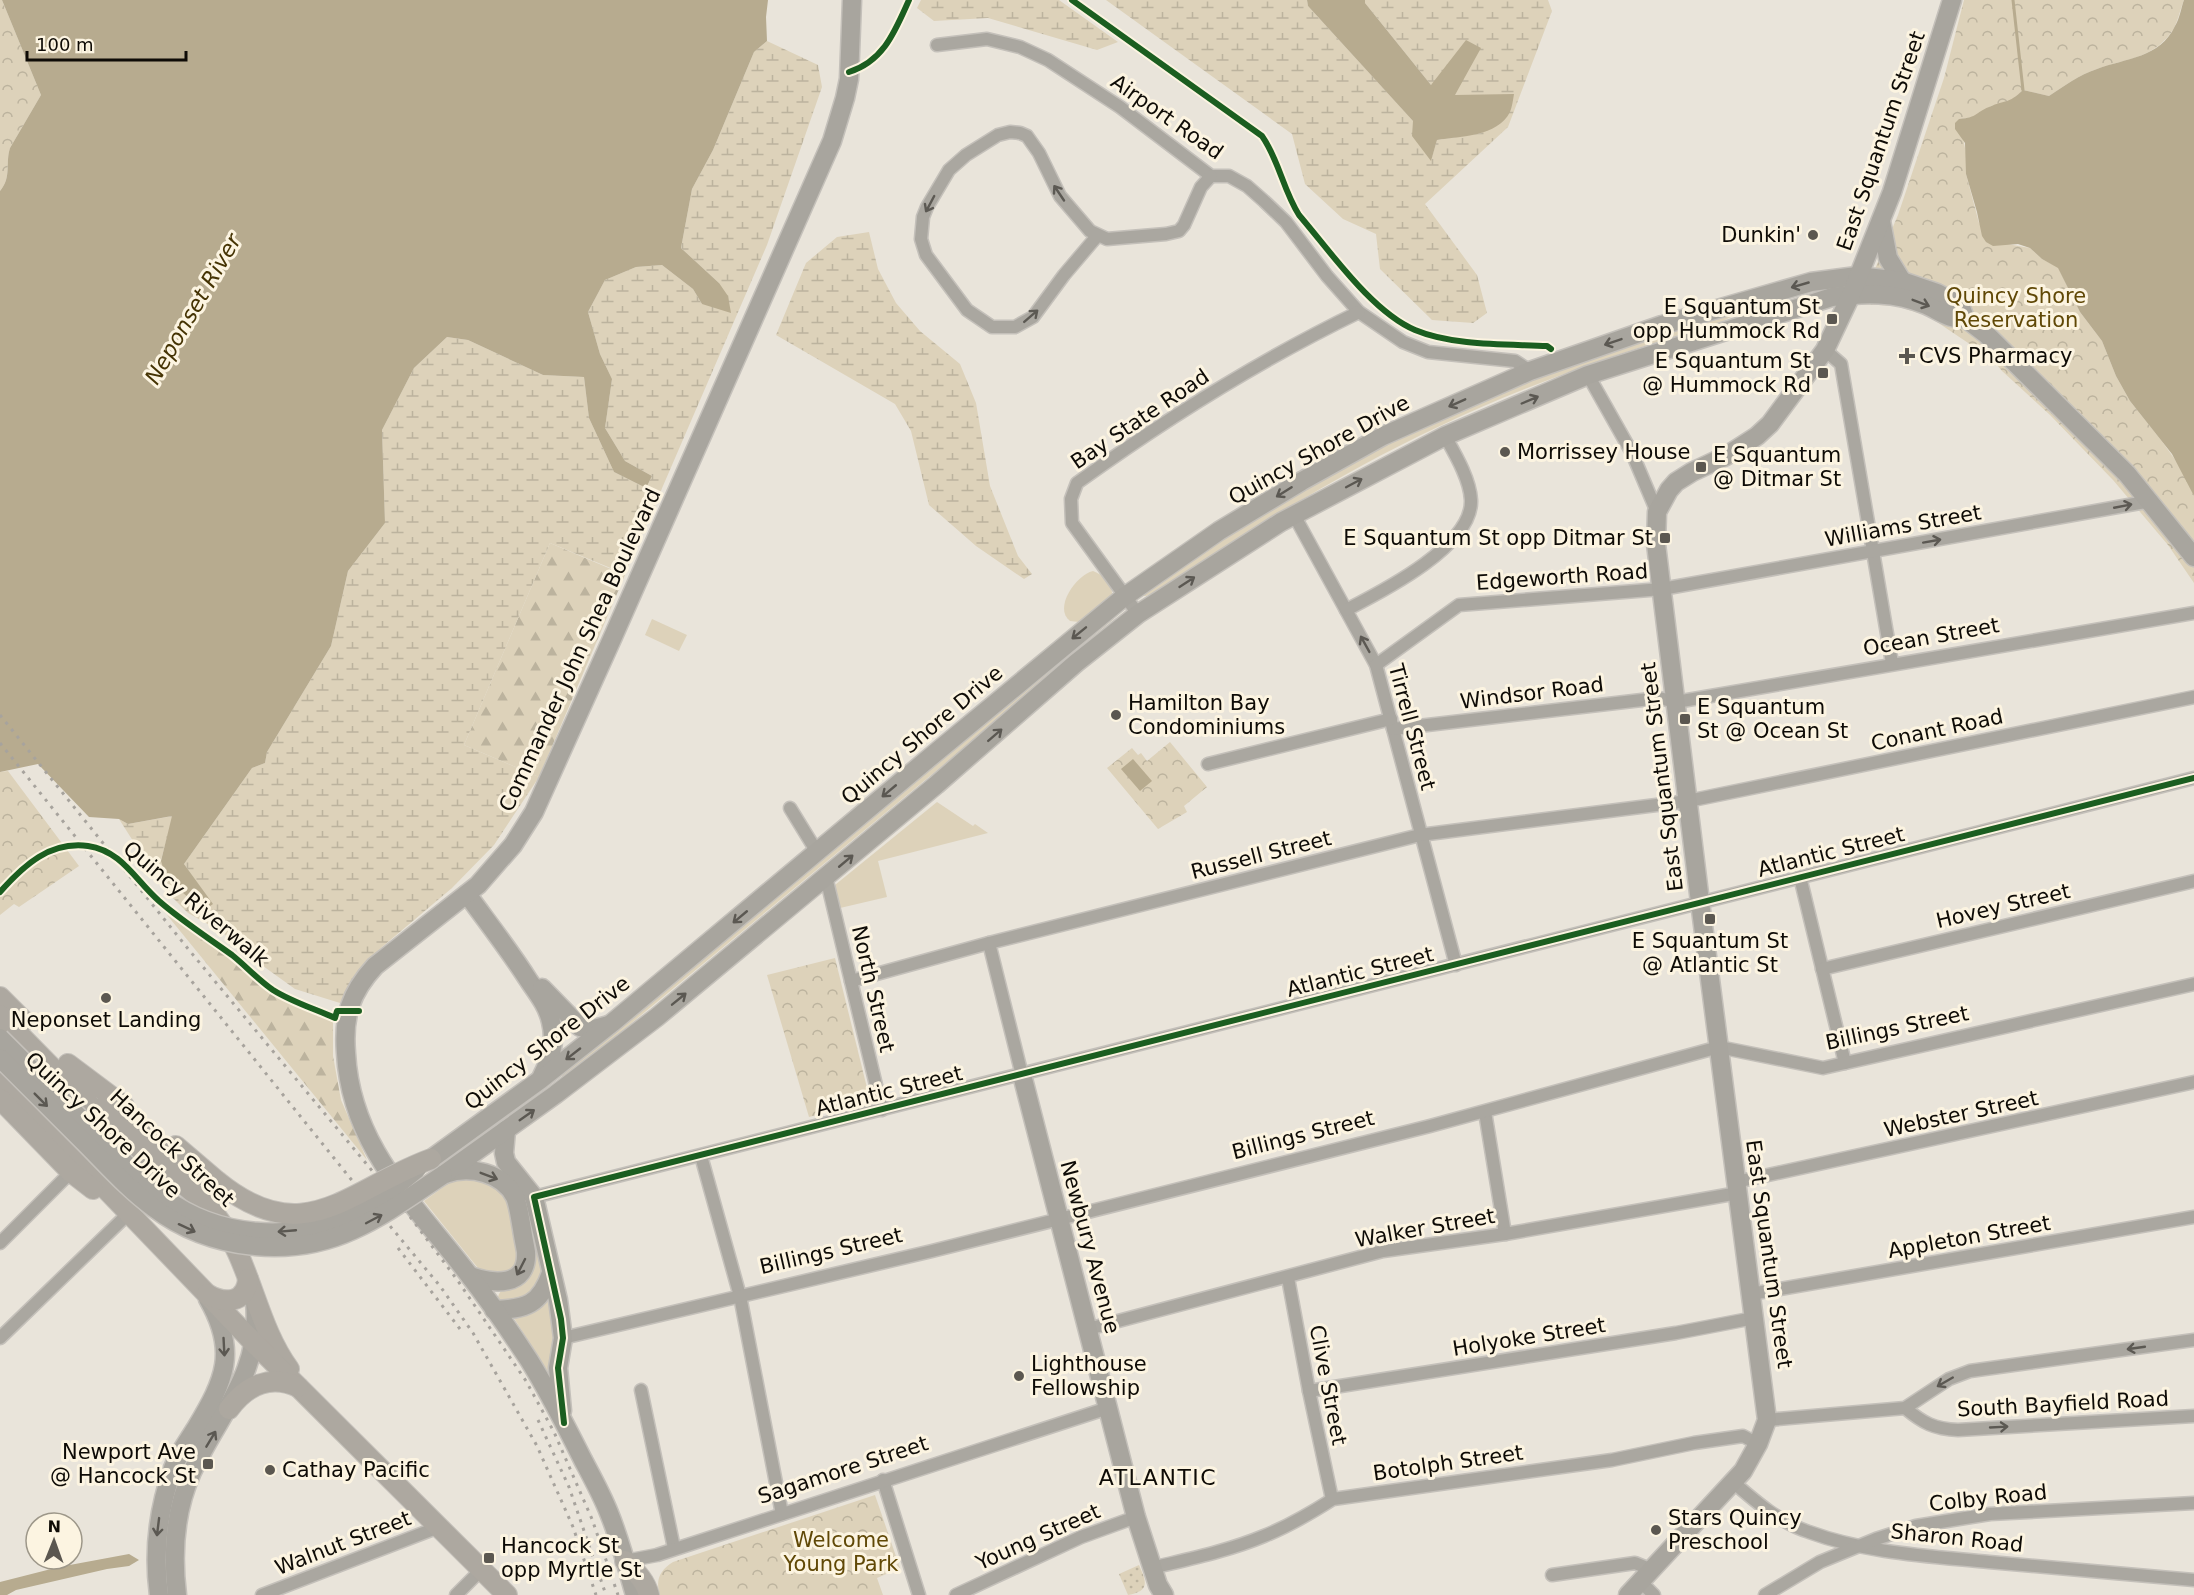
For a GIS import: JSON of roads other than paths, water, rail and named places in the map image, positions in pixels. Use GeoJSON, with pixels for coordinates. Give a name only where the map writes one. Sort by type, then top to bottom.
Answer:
{"type":"FeatureCollection","features":[{"type":"Feature","properties":{"kind":"main road","name":"Commander John Shea Boulevard"},"geometry":{"type":"LineString","coordinates":[[625,1561],[608,1510],[543,1383],[470,1276],[382,1164],[370,1143],[352,1097],[347,1073],[345,1037],[348,1011],[357,988],[375,966],[467,894],[489,873],[513,845],[544,792],[824,160],[839,121],[849,79],[852,0]]}},
{"type":"Feature","properties":{"kind":"main road","name":"East Squantum Street"},"geometry":{"type":"LineString","coordinates":[[1640,1582],[1743,1471],[1758,1444],[1767,1420],[1656,544],[1657,512],[1663,499],[1676,482],[1740,448],[1770,424],[1825,350],[1851,295],[1881,221],[1917,116],[1952,0]]}},
{"type":"Feature","properties":{"kind":"main road"},"geometry":{"type":"LineString","coordinates":[[1881,221],[1888,258],[1902,281]]}},
{"type":"Feature","properties":{"kind":"main road","name":"Quincy Shore Drive"},"geometry":{"type":"LineString","coordinates":[[0,1058],[138,1196],[179,1224],[226,1242],[275,1247],[325,1240],[352,1230],[382,1215],[540,1080],[612,1023],[1124,597],[1219,531],[1383,436],[1530,371],[1662,325],[1811,282],[1857,276],[1902,281],[1960,305],[1965,318],[1986,334],[2127,474],[2194,557]]}},
{"type":"Feature","properties":{"kind":"main road","name":"Quincy Shore Drive"},"geometry":{"type":"LineString","coordinates":[[0,1038],[148,1185],[186,1212],[220,1225],[266,1232],[293,1231],[321,1226],[365,1208],[506,1130],[657,1017],[936,786],[1076,663],[1138,614],[1294,515],[1445,436],[1588,375],[1832,297],[1874,293],[1893,295],[1913,299],[1953,319],[1965,318]]}},
{"type":"Feature","properties":{"kind":"main road"},"geometry":{"type":"LineString","coordinates":[[467,894],[546,1007],[553,1038],[552,1058],[540,1080]]}},
{"type":"Feature","properties":{"kind":"main road"},"geometry":{"type":"LineString","coordinates":[[521,969],[580,1027],[594,1029],[612,1023]]}},
{"type":"Feature","properties":{"kind":"main road"},"geometry":{"type":"LineString","coordinates":[[0,997],[65,1071],[152,1127],[234,1195],[258,1207],[277,1212],[304,1213],[339,1205],[397,1173],[437,1167],[486,1173],[506,1184],[517,1203],[526,1255],[522,1270],[513,1279],[500,1282],[487,1282],[470,1276]]}},
{"type":"Feature","properties":{"kind":"main road","name":"Hancock Street"},"geometry":{"type":"LineString","coordinates":[[0,1015],[65,1071],[119,1133],[213,1212],[231,1241],[286,1366],[313,1402]]}},
{"type":"Feature","properties":{"kind":"main road","name":"Newbury Avenue"},"geometry":{"type":"LineString","coordinates":[[1022,1075],[1136,1517],[1159,1594]]}},
{"type":"Feature","properties":{"kind":"main road","name":"Hancock Street"},"geometry":{"type":"LineString","coordinates":[[0,1079],[253,1342],[507,1595]]}},
{"type":"Feature","properties":{"kind":"main road"},"geometry":{"type":"LineString","coordinates":[[0,1099],[71,1172],[103,1197],[129,1213]]}},
{"type":"Feature","properties":{"kind":"main road"},"geometry":{"type":"LineString","coordinates":[[506,1130],[504,1153],[506,1162],[534,1197],[558,1300],[563,1338],[558,1368],[564,1423]]}},
{"type":"Feature","properties":{"kind":"main road"},"geometry":{"type":"LineString","coordinates":[[494,1310],[514,1310],[528,1306],[547,1286],[551,1273]]}},
{"type":"Feature","properties":{"kind":"main road"},"geometry":{"type":"LineString","coordinates":[[205,1293],[224,1301],[236,1299],[250,1284]]}},
{"type":"Feature","properties":{"kind":"main road"},"geometry":{"type":"LineString","coordinates":[[177,1595],[175,1552],[181,1507],[197,1463],[229,1409],[245,1372],[253,1342],[255,1310],[250,1284]]}},
{"type":"Feature","properties":{"kind":"main road"},"geometry":{"type":"LineString","coordinates":[[159,1595],[156,1546],[158,1521],[165,1492],[179,1455],[218,1388],[224,1368],[225,1351],[222,1330],[205,1293]]}},
{"type":"Feature","properties":{"kind":"main road"},"geometry":{"type":"LineString","coordinates":[[229,1409],[245,1390],[256,1384],[278,1381],[298,1387]]}},
{"type":"Feature","properties":{"kind":"main road"},"geometry":{"type":"LineString","coordinates":[[625,1561],[635,1595]]}},
{"type":"Feature","properties":{"kind":"main road"},"geometry":{"type":"LineString","coordinates":[[625,1561],[640,1575],[649,1595]]}},
{"type":"Feature","properties":{"kind":"street","name":"Airport Road"},"geometry":{"type":"LineString","coordinates":[[937,45],[987,39],[1012,44],[1039,55],[1072,74],[1120,107],[1211,176],[1229,176],[1247,186],[1286,222],[1327,276],[1359,312],[1410,346],[1453,356],[1515,361],[1530,371]]}},
{"type":"Feature","properties":{"kind":"street"},"geometry":{"type":"LineString","coordinates":[[1098,235],[1033,317],[1015,327],[992,327],[967,310],[926,255],[921,239],[923,218],[927,207],[949,170],[998,135],[1011,132],[1027,136],[1039,153],[1060,196],[1090,231],[1107,239],[1179,231],[1201,187],[1211,176]]}},
{"type":"Feature","properties":{"kind":"street","name":"Bay State Road"},"geometry":{"type":"LineString","coordinates":[[1138,614],[1072,523],[1071,499],[1077,483],[1188,407],[1316,333],[1359,312]]}},
{"type":"Feature","properties":{"kind":"street"},"geometry":{"type":"LineString","coordinates":[[1825,350],[1841,364],[1892,663]]}},
{"type":"Feature","properties":{"kind":"street"},"geometry":{"type":"LineString","coordinates":[[1588,375],[1632,453],[1657,512]]}},
{"type":"Feature","properties":{"kind":"street"},"geometry":{"type":"LineString","coordinates":[[1346,610],[1410,574],[1440,552],[1461,529],[1469,515],[1471,499],[1465,478],[1445,436]]}},
{"type":"Feature","properties":{"kind":"street","name":"Williams Street"},"geometry":{"type":"LineString","coordinates":[[1662,589],[2151,501]]}},
{"type":"Feature","properties":{"kind":"street","name":"Tirrell Street"},"geometry":{"type":"LineString","coordinates":[[1294,515],[1376,665],[1456,965]]}},
{"type":"Feature","properties":{"kind":"street","name":"Edgeworth Road"},"geometry":{"type":"LineString","coordinates":[[1376,665],[1459,605],[1662,589]]}},
{"type":"Feature","properties":{"kind":"street","name":"Ocean Street"},"geometry":{"type":"LineString","coordinates":[[1676,702],[1892,663],[2194,613]]}},
{"type":"Feature","properties":{"kind":"street","name":"Conant Road"},"geometry":{"type":"LineString","coordinates":[[1688,801],[2194,697]]}},
{"type":"Feature","properties":{"kind":"street","name":"Windsor Road"},"geometry":{"type":"LineString","coordinates":[[1208,764],[1392,724],[1659,698],[1676,702]]}},
{"type":"Feature","properties":{"kind":"street","name":"Atlantic Street"},"geometry":{"type":"LineString","coordinates":[[534,1197],[2194,778]]}},
{"type":"Feature","properties":{"kind":"street","name":"Russell Street"},"geometry":{"type":"LineString","coordinates":[[851,981],[989,943],[1420,835],[1688,801]]}},
{"type":"Feature","properties":{"kind":"street"},"geometry":{"type":"LineString","coordinates":[[790,808],[817,852]]}},
{"type":"Feature","properties":{"kind":"street","name":"North Street"},"geometry":{"type":"LineString","coordinates":[[826,877],[882,1110]]}},
{"type":"Feature","properties":{"kind":"street"},"geometry":{"type":"LineString","coordinates":[[1800,877],[1845,1063]]}},
{"type":"Feature","properties":{"kind":"street","name":"Hovey Street"},"geometry":{"type":"LineString","coordinates":[[1822,969],[2194,881]]}},
{"type":"Feature","properties":{"kind":"street","name":"Newbury Avenue"},"geometry":{"type":"LineString","coordinates":[[989,943],[1022,1075]]}},
{"type":"Feature","properties":{"kind":"street","name":"Billings Street"},"geometry":{"type":"LineString","coordinates":[[563,1338],[1059,1219],[1485,1112],[1719,1047],[1822,1068],[2194,984]]}},
{"type":"Feature","properties":{"kind":"street","name":"Webster Street"},"geometry":{"type":"LineString","coordinates":[[1737,1187],[2194,1082]]}},
{"type":"Feature","properties":{"kind":"street"},"geometry":{"type":"LineString","coordinates":[[1485,1112],[1505,1234]]}},
{"type":"Feature","properties":{"kind":"street"},"geometry":{"type":"LineString","coordinates":[[701,1156],[740,1296],[782,1514]]}},
{"type":"Feature","properties":{"kind":"street"},"geometry":{"type":"LineString","coordinates":[[0,1243],[71,1172]]}},
{"type":"Feature","properties":{"kind":"street","name":"Walker Street"},"geometry":{"type":"LineString","coordinates":[[1088,1329],[1288,1278],[1383,1251],[1505,1234],[1737,1187]]}},
{"type":"Feature","properties":{"kind":"street"},"geometry":{"type":"LineString","coordinates":[[0,1338],[129,1213]]}},
{"type":"Feature","properties":{"kind":"street","name":"Appleton Street"},"geometry":{"type":"LineString","coordinates":[[1751,1294],[2194,1217]]}},
{"type":"Feature","properties":{"kind":"street","name":"Clive Street"},"geometry":{"type":"LineString","coordinates":[[1288,1278],[1332,1499]]}},
{"type":"Feature","properties":{"kind":"street","name":"Holyoke Street"},"geometry":{"type":"LineString","coordinates":[[1309,1391],[1676,1333],[1754,1318]]}},
{"type":"Feature","properties":{"kind":"street"},"geometry":{"type":"LineString","coordinates":[[1767,1420],[1905,1408],[1949,1379],[1970,1371],[2194,1340]]}},
{"type":"Feature","properties":{"kind":"street"},"geometry":{"type":"LineString","coordinates":[[640,1390],[675,1548]]}},
{"type":"Feature","properties":{"kind":"street","name":"Sagamore Street"},"geometry":{"type":"LineString","coordinates":[[625,1561],[657,1555],[1108,1408]]}},
{"type":"Feature","properties":{"kind":"street","name":"South Bayfield Road"},"geometry":{"type":"LineString","coordinates":[[1905,1408],[1920,1421],[1940,1429],[1958,1430],[2194,1416]]}},
{"type":"Feature","properties":{"kind":"street","name":"Botolph Street"},"geometry":{"type":"LineString","coordinates":[[1152,1568],[1263,1537],[1304,1518],[1332,1499],[1612,1460],[1694,1443],[1743,1436],[1758,1444]]}},
{"type":"Feature","properties":{"kind":"street"},"geometry":{"type":"LineString","coordinates":[[883,1480],[919,1595]]}},
{"type":"Feature","properties":{"kind":"street","name":"Sharon Road"},"geometry":{"type":"LineString","coordinates":[[1733,1482],[1788,1523],[1808,1532],[1858,1546],[1910,1555],[2194,1580]]}},
{"type":"Feature","properties":{"kind":"street","name":"Colby Road"},"geometry":{"type":"LineString","coordinates":[[1765,1595],[1820,1562],[1916,1526],[1990,1514],[2194,1503]]}},
{"type":"Feature","properties":{"kind":"street","name":"Young Street"},"geometry":{"type":"LineString","coordinates":[[956,1595],[1081,1537],[1136,1517]]}},
{"type":"Feature","properties":{"kind":"street","name":"Walnut Street"},"geometry":{"type":"LineString","coordinates":[[262,1595],[438,1527]]}},
{"type":"Feature","properties":{"kind":"street"},"geometry":{"type":"LineString","coordinates":[[1551,1575],[1635,1563],[1640,1582],[1654,1595]]}},
{"type":"Feature","properties":{"kind":"street"},"geometry":{"type":"LineString","coordinates":[[456,1595],[481,1570]]}},
{"type":"Feature","properties":{"kind":"water","name":"Neponset River"},"geometry":{"type":"Polygon","coordinates":[[[2,0],[768,0],[767,41],[754,52],[713,150],[692,189],[681,248],[719,283],[728,296],[731,313],[702,304],[693,289],[662,265],[636,267],[605,280],[588,312],[600,354],[612,379],[605,428],[625,461],[652,476],[646,488],[614,472],[589,418],[584,377],[543,375],[468,340],[447,337],[414,368],[382,430],[385,523],[348,571],[331,646],[267,752],[265,763],[252,768],[184,864],[213,904],[204,910],[167,880],[161,861],[172,816],[128,824],[119,819],[89,817],[38,764],[0,772],[0,191],[6,181],[10,148],[41,95],[2,0]]]}},
{"type":"Feature","properties":{"kind":"water"},"geometry":{"type":"Polygon","coordinates":[[[1307,0],[1365,0],[1365,3],[1431,85],[1466,40],[1481,48],[1455,95],[1514,94],[1510,112],[1504,120],[1488,131],[1437,140],[1431,161],[1412,136],[1413,121],[1308,6],[1307,0]]]}},
{"type":"Feature","properties":{"kind":"water"},"geometry":{"type":"Polygon","coordinates":[[[2184,0],[2194,0],[2194,496],[2172,454],[2130,401],[2116,376],[2102,341],[2080,312],[2058,268],[2042,259],[2030,248],[2018,244],[1993,246],[1982,236],[1966,174],[1965,143],[1955,129],[1955,123],[1959,119],[1973,116],[1984,109],[2010,100],[2023,90],[2049,96],[2090,71],[2151,51],[2169,37],[2178,20],[2184,0]]]}},
{"type":"Feature","properties":{"kind":"water"},"geometry":{"type":"Polygon","coordinates":[[[1133,759],[1152,781],[1140,791],[1121,769],[1133,759]]]}},
{"type":"Feature","properties":{"kind":"water"},"geometry":{"type":"Polygon","coordinates":[[[129,1554],[139,1560],[129,1566],[107,1569],[0,1595],[0,1582],[43,1571],[84,1571],[84,1562],[129,1554]]]}},
{"type":"Feature","properties":{"kind":"waterway"},"geometry":{"type":"LineString","coordinates":[[2013,0],[2023,90]]}},
{"type":"Feature","properties":{"kind":"railway"},"geometry":{"type":"LineString","coordinates":[[0,715],[189,950],[408,1214],[458,1281],[526,1381],[554,1432],[592,1519],[618,1595]]}},
{"type":"Feature","properties":{"kind":"railway"},"geometry":{"type":"LineString","coordinates":[[0,743],[350,1178],[440,1286],[473,1333],[537,1446],[573,1527],[596,1595]]}},
{"type":"Feature","properties":{"kind":"railway"},"geometry":{"type":"LineString","coordinates":[[398,1248],[460,1329]]}},
{"type":"Feature","properties":{"kind":"railway"},"geometry":{"type":"LineString","coordinates":[[538,1420],[569,1487],[606,1595]]}},
{"type":"Feature","properties":{"kind":"place","name":"Dunkin'"},"geometry":{"type":"Point","coordinates":[1813,235]}},
{"type":"Feature","properties":{"kind":"place","name":"E Squantum St opp Hummock Rd"},"geometry":{"type":"Point","coordinates":[1832,319]}},
{"type":"Feature","properties":{"kind":"place","name":"CVS Pharmacy"},"geometry":{"type":"Point","coordinates":[1907,356]}},
{"type":"Feature","properties":{"kind":"place","name":"E Squantum St @ Hummock Rd"},"geometry":{"type":"Point","coordinates":[1823,373]}},
{"type":"Feature","properties":{"kind":"place","name":"Morrissey House"},"geometry":{"type":"Point","coordinates":[1505,452]}},
{"type":"Feature","properties":{"kind":"place","name":"E Squantum @ Ditmar St"},"geometry":{"type":"Point","coordinates":[1701,467]}},
{"type":"Feature","properties":{"kind":"place","name":"E Squantum St opp Ditmar St"},"geometry":{"type":"Point","coordinates":[1665,538]}},
{"type":"Feature","properties":{"kind":"place","name":"Hamilton Bay Condominiums"},"geometry":{"type":"Point","coordinates":[1116,715]}},
{"type":"Feature","properties":{"kind":"place","name":"E Squantum St @ Ocean St"},"geometry":{"type":"Point","coordinates":[1685,719]}},
{"type":"Feature","properties":{"kind":"place","name":"E Squantum St @ Atlantic St"},"geometry":{"type":"Point","coordinates":[1710,919]}},
{"type":"Feature","properties":{"kind":"place","name":"Neponset Landing"},"geometry":{"type":"Point","coordinates":[106,998]}},
{"type":"Feature","properties":{"kind":"place","name":"Lighthouse Fellowship"},"geometry":{"type":"Point","coordinates":[1019,1376]}},
{"type":"Feature","properties":{"kind":"place","name":"Newport Ave @ Hancock St"},"geometry":{"type":"Point","coordinates":[208,1464]}},
{"type":"Feature","properties":{"kind":"place","name":"Cathay Pacific"},"geometry":{"type":"Point","coordinates":[270,1470]}},
{"type":"Feature","properties":{"kind":"place","name":"Stars Quincy Preschool"},"geometry":{"type":"Point","coordinates":[1656,1530]}},
{"type":"Feature","properties":{"kind":"place","name":"Hancock St opp Myrtle St"},"geometry":{"type":"Point","coordinates":[489,1558]}},
{"type":"Feature","properties":{"kind":"district","name":"ATLANTIC"},"geometry":{"type":"Point","coordinates":[1158,1477]}},
{"type":"Feature","properties":{"kind":"park label","name":"Quincy Shore Reservation"},"geometry":{"type":"Point","coordinates":[2016,308]}},
{"type":"Feature","properties":{"kind":"park label","name":"Welcome Young Park"},"geometry":{"type":"Point","coordinates":[841,1552]}}]}
